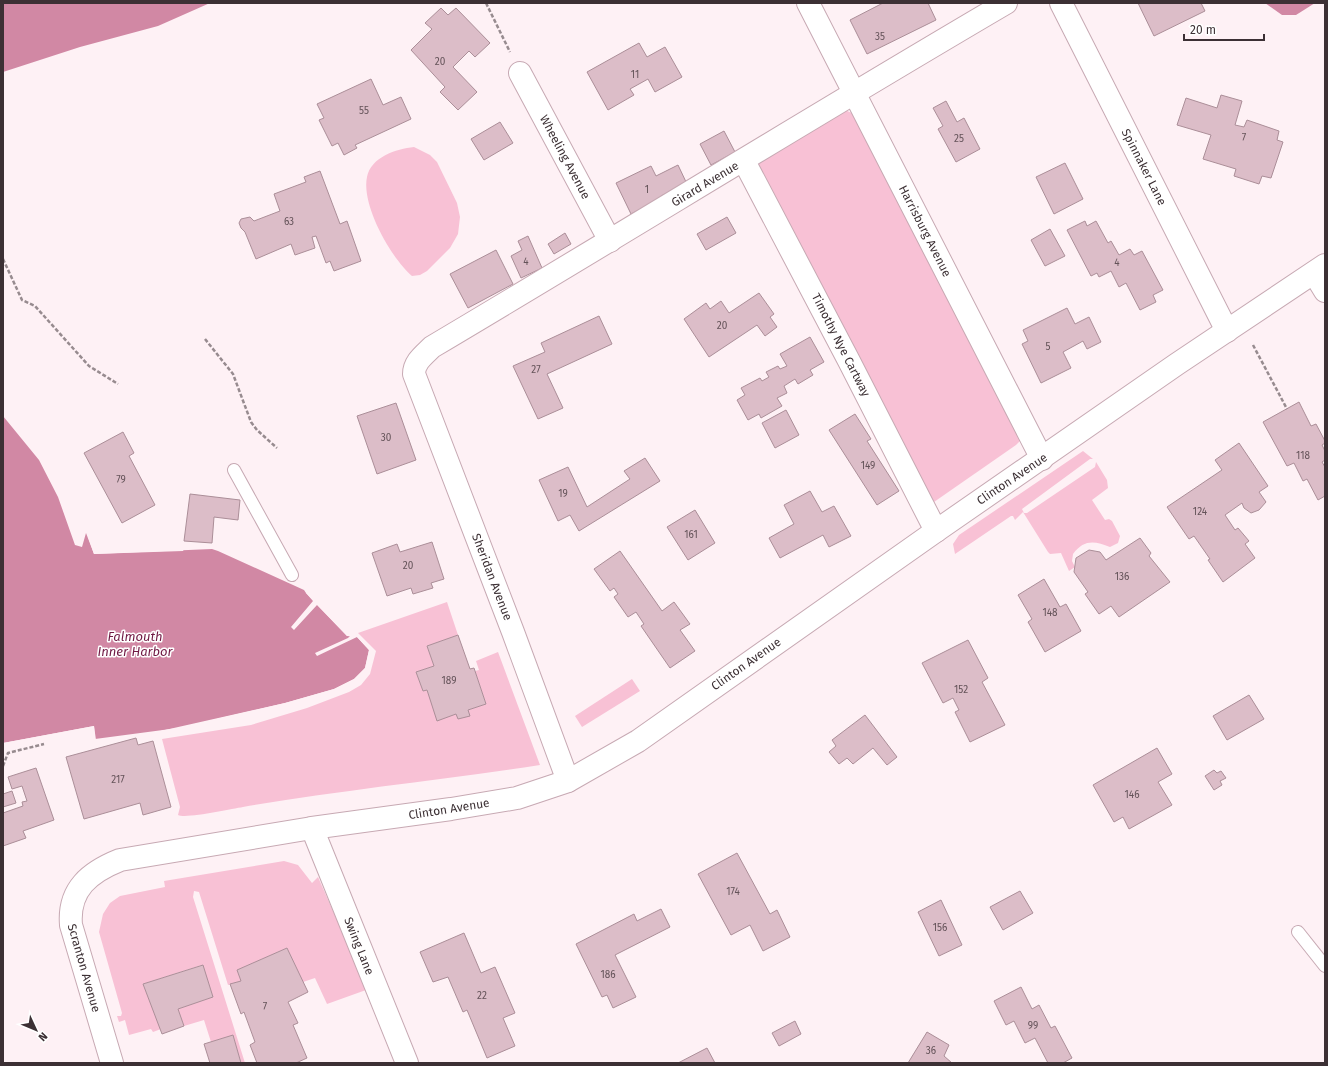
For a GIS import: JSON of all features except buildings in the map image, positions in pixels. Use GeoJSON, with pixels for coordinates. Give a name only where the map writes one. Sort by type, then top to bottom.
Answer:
{"type":"FeatureCollection","features":[{"type":"Feature","properties":{"kind":"street","name":"Harrisburg Avenue"},"geometry":{"type":"LineString","coordinates":[[808,3],[1042,459]]}},
{"type":"Feature","properties":{"kind":"street","name":"Girard Avenue"},"geometry":{"type":"LineString","coordinates":[[414,374],[414,368],[418,361],[432,348],[744,161],[854,92],[1006,3]]}},
{"type":"Feature","properties":{"kind":"street","name":"Spinnaker Lane"},"geometry":{"type":"LineString","coordinates":[[1061,3],[1227,331]]}},
{"type":"Feature","properties":{"kind":"street","name":"Wheeling Avenue"},"geometry":{"type":"LineString","coordinates":[[520,73],[610,241]]}},
{"type":"Feature","properties":{"kind":"street","name":"Timothy Nye Cartway"},"geometry":{"type":"LineString","coordinates":[[744,161],[846,354],[936,531]]}},
{"type":"Feature","properties":{"kind":"street","name":"Clinton Avenue"},"geometry":{"type":"LineString","coordinates":[[89,876],[105,866],[120,860],[312,828],[451,809],[517,798],[568,781],[638,741],[936,531],[1227,331],[1320,269]]}},
{"type":"Feature","properties":{"kind":"street"},"geometry":{"type":"LineString","coordinates":[[1320,269],[1325,291]]}},
{"type":"Feature","properties":{"kind":"street","name":"Sheridan Avenue"},"geometry":{"type":"LineString","coordinates":[[414,374],[568,781]]}},
{"type":"Feature","properties":{"kind":"street","name":"Swing Lane"},"geometry":{"type":"LineString","coordinates":[[312,828],[407,1063]]}},
{"type":"Feature","properties":{"kind":"street","name":"Scranton Avenue"},"geometry":{"type":"LineString","coordinates":[[89,876],[72,901],[71,925],[112,1063]]}},
{"type":"Feature","properties":{"kind":"lane"},"geometry":{"type":"LineString","coordinates":[[234,470],[292,575]]}},
{"type":"Feature","properties":{"kind":"lane"},"geometry":{"type":"LineString","coordinates":[[1298,932],[1325,966]]}},
{"type":"Feature","properties":{"kind":"path"},"geometry":{"type":"LineString","coordinates":[[486,3],[520,73]]}},
{"type":"Feature","properties":{"kind":"path"},"geometry":{"type":"LineString","coordinates":[[3,259],[22,300],[35,306],[89,366],[118,384]]}},
{"type":"Feature","properties":{"kind":"path"},"geometry":{"type":"LineString","coordinates":[[205,339],[233,374],[251,422],[257,430],[277,448]]}},
{"type":"Feature","properties":{"kind":"path"},"geometry":{"type":"LineString","coordinates":[[1253,345],[1287,409]]}},
{"type":"Feature","properties":{"kind":"path"},"geometry":{"type":"LineString","coordinates":[[3,766],[8,753],[44,744]]}},
{"type":"Feature","properties":{"kind":"shaded area"},"geometry":{"type":"Polygon","coordinates":[[[845,110],[854,114],[1021,436],[1020,441],[1016,445],[934,502],[757,168],[761,160],[845,110]]]}},
{"type":"Feature","properties":{"kind":"shaded area"},"geometry":{"type":"Polygon","coordinates":[[[414,147],[430,155],[437,162],[457,203],[460,217],[458,234],[450,248],[427,271],[420,275],[412,276],[395,257],[379,230],[373,216],[366,189],[369,170],[379,159],[392,152],[414,147]]]}},
{"type":"Feature","properties":{"kind":"shaded area"},"geometry":{"type":"Polygon","coordinates":[[[1083,451],[1093,459],[1090,459],[1022,509],[1024,513],[1027,513],[1095,467],[1096,462],[1107,480],[1108,488],[1092,500],[1105,520],[1109,519],[1112,521],[1120,536],[1118,543],[1110,547],[1099,543],[1090,543],[1081,546],[1073,554],[1072,561],[1075,567],[1069,571],[1061,553],[1050,554],[1048,552],[1023,512],[1015,520],[1013,516],[1011,516],[955,554],[953,544],[959,535],[1083,451]]]}},
{"type":"Feature","properties":{"kind":"shaded area"},"geometry":{"type":"Polygon","coordinates":[[[447,602],[458,635],[427,646],[434,666],[416,672],[423,691],[427,690],[438,720],[456,714],[458,719],[469,716],[468,710],[486,704],[475,671],[479,670],[476,661],[498,652],[540,765],[317,795],[199,815],[178,815],[180,807],[162,739],[251,725],[307,708],[349,692],[361,685],[370,674],[376,651],[358,633],[447,602]]]}},
{"type":"Feature","properties":{"kind":"shaded area"},"geometry":{"type":"Polygon","coordinates":[[[632,679],[640,691],[582,727],[575,716],[632,679]]]}},
{"type":"Feature","properties":{"kind":"shaded area"},"geometry":{"type":"Polygon","coordinates":[[[284,861],[298,865],[312,883],[318,877],[366,986],[366,990],[327,1004],[315,978],[303,982],[287,948],[237,970],[241,981],[228,985],[199,892],[194,891],[193,897],[245,1063],[241,1063],[233,1035],[211,1042],[204,1020],[184,1026],[178,1009],[213,997],[202,965],[143,984],[161,1029],[153,1032],[151,1029],[129,1035],[125,1020],[119,1022],[117,1016],[121,1016],[122,1013],[99,932],[103,914],[110,903],[120,896],[165,887],[164,881],[284,861]]]}},
{"type":"Feature","properties":{"kind":"water"},"geometry":{"type":"Polygon","coordinates":[[[3,3],[210,3],[158,26],[80,47],[3,72],[3,3]]]}},
{"type":"Feature","properties":{"kind":"water"},"geometry":{"type":"Polygon","coordinates":[[[1265,3],[1315,3],[1296,15],[1282,15],[1265,3]]]}},
{"type":"Feature","properties":{"kind":"water","name":"Falmouth Inner Harbor"},"geometry":{"type":"Polygon","coordinates":[[[3,416],[39,460],[58,497],[75,545],[82,547],[86,533],[94,554],[212,549],[218,551],[304,590],[347,636],[357,637],[369,650],[365,668],[354,679],[334,689],[285,703],[178,728],[95,739],[94,726],[3,743],[3,416]]]}},
{"type":"Feature","properties":{"kind":"pier"},"geometry":{"type":"Polygon","coordinates":[[[90,536],[95,552],[184,549],[183,551],[94,554],[88,537],[90,536]]]}},
{"type":"Feature","properties":{"kind":"pier"},"geometry":{"type":"Polygon","coordinates":[[[307,591],[349,634],[347,636],[317,605],[294,630],[291,627],[313,601],[306,593],[307,591]]]}},
{"type":"Feature","properties":{"kind":"pier"},"geometry":{"type":"Polygon","coordinates":[[[352,634],[358,635],[371,650],[366,669],[355,681],[335,691],[285,705],[156,734],[156,732],[285,703],[334,689],[354,679],[365,668],[369,650],[357,637],[317,656],[315,653],[348,638],[352,634]]]}},
{"type":"Feature","properties":{"kind":"pier"},"geometry":{"type":"Polygon","coordinates":[[[94,726],[96,740],[93,739],[92,729],[3,745],[3,743],[94,726]]]}}]}
